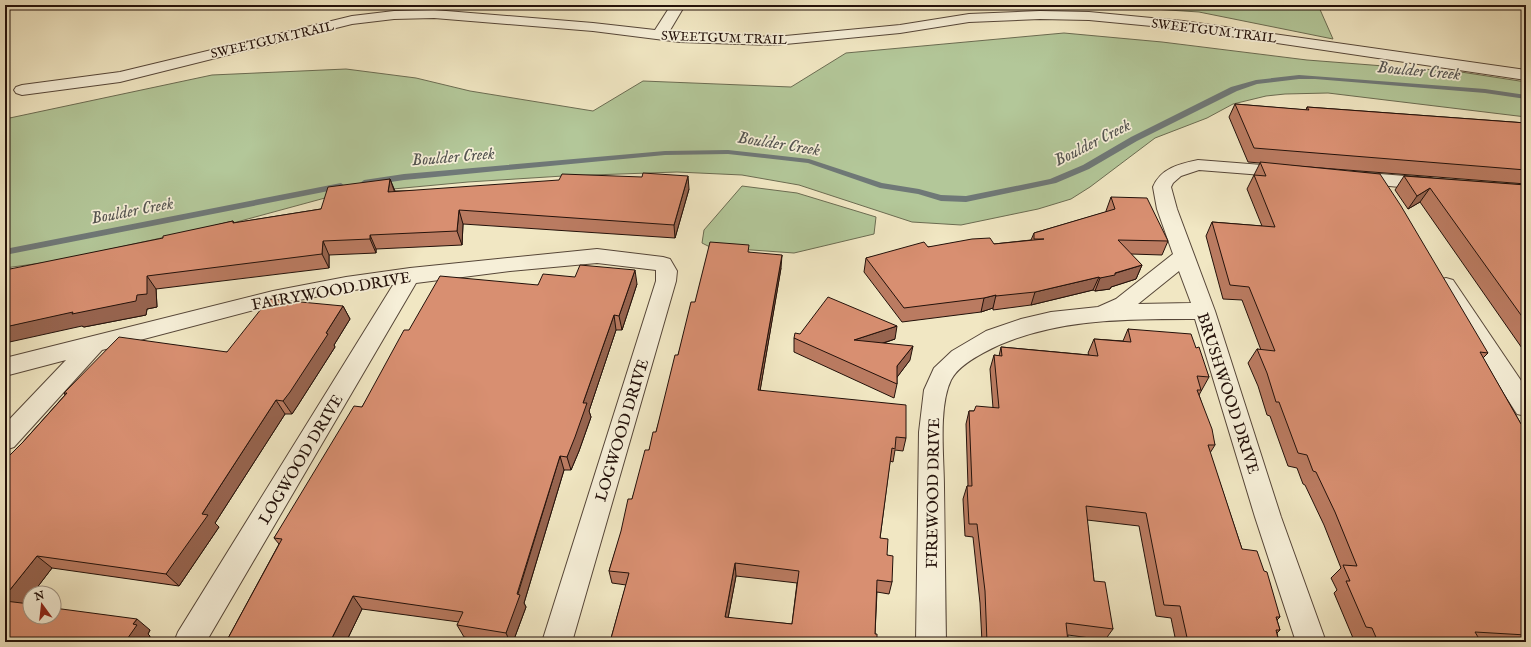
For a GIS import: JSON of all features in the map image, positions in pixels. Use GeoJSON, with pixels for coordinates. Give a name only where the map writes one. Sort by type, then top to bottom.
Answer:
{"type":"FeatureCollection","features":[{"type":"Feature","properties":{"kind":"street"},"geometry":{"type":"LineString","coordinates":[[485,17],[495,5]]}},
{"type":"Feature","properties":{"kind":"street"},"geometry":{"type":"LineString","coordinates":[[660,35],[678,5]]}},
{"type":"Feature","properties":{"kind":"street","name":"SWEETGUM TRAIL"},"geometry":{"type":"LineString","coordinates":[[22,90],[120,77],[352,20],[394,15],[434,14],[593,27],[680,38],[775,41],[900,29],[969,18],[1040,15],[1088,16],[1183,25],[1526,75]]}},
{"type":"Feature","properties":{"kind":"street","name":"BRUSHWOOD DRIVE"},"geometry":{"type":"LineString","coordinates":[[1308,174],[1218,165],[1198,165],[1175,172],[1165,180],[1162,187],[1167,209],[1204,311],[1268,517],[1311,642]]}},
{"type":"Feature","properties":{"kind":"street"},"geometry":{"type":"LineString","coordinates":[[1339,177],[1448,186]]}},
{"type":"Feature","properties":{"kind":"street"},"geometry":{"type":"LineString","coordinates":[[1378,181],[1391,201]]}},
{"type":"Feature","properties":{"kind":"street","name":"FAIRYWOOD DRIVE"},"geometry":{"type":"LineString","coordinates":[[5,367],[273,298],[346,284],[410,275],[597,256],[663,264]]}},
{"type":"Feature","properties":{"kind":"street"},"geometry":{"type":"LineString","coordinates":[[1103,314],[1124,304],[1184,256]]}},
{"type":"Feature","properties":{"kind":"street","name":"LOGWOOD DRIVE"},"geometry":{"type":"LineString","coordinates":[[557,642],[666,281],[667,271],[663,264]]}},
{"type":"Feature","properties":{"kind":"street"},"geometry":{"type":"LineString","coordinates":[[1435,267],[1526,407]]}},
{"type":"Feature","properties":{"kind":"street","name":"LOGWOOD DRIVE"},"geometry":{"type":"LineString","coordinates":[[189,642],[410,275]]}},
{"type":"Feature","properties":{"kind":"street"},"geometry":{"type":"LineString","coordinates":[[1103,314],[1204,311]]}},
{"type":"Feature","properties":{"kind":"street","name":"FIREWOOD DRIVE"},"geometry":{"type":"LineString","coordinates":[[931,642],[931,464],[934,404],[940,380],[948,367],[963,354],[982,342],[1020,327],[1066,318],[1103,314]]}},
{"type":"Feature","properties":{"kind":"street"},"geometry":{"type":"LineString","coordinates":[[5,440],[95,343]]}},
{"type":"Feature","properties":{"kind":"green space"},"geometry":{"type":"Polygon","coordinates":[[[1091,5],[1318,5],[1333,39],[1199,12],[1091,5]]]}},
{"type":"Feature","properties":{"kind":"green space"},"geometry":{"type":"Polygon","coordinates":[[[1064,33],[1162,42],[1307,60],[1461,72],[1526,82],[1526,117],[1328,93],[1266,96],[1233,104],[1207,118],[1155,138],[1090,187],[1071,199],[1038,209],[961,225],[912,222],[799,185],[742,175],[677,172],[563,176],[468,182],[382,190],[325,198],[233,223],[56,261],[5,268],[5,119],[212,75],[346,69],[416,78],[470,91],[593,111],[643,81],[791,87],[846,53],[1064,33]]]}},
{"type":"Feature","properties":{"kind":"green space"},"geometry":{"type":"Polygon","coordinates":[[[742,186],[797,193],[876,217],[874,234],[794,253],[710,247],[702,243],[704,230],[742,186]]]}},
{"type":"Feature","properties":{"kind":"building"},"geometry":{"type":"Polygon","coordinates":[[[1235,104],[1309,110],[1307,107],[1526,123],[1526,170],[1254,148],[1235,104]]]}},
{"type":"Feature","properties":{"kind":"building"},"geometry":{"type":"Polygon","coordinates":[[[1260,162],[1380,174],[1401,206],[1488,353],[1480,352],[1521,424],[1525,424],[1526,426],[1526,635],[1475,632],[1481,642],[1378,642],[1372,628],[1366,627],[1346,581],[1350,581],[1343,565],[1357,566],[1335,512],[1316,472],[1313,471],[1307,455],[1298,453],[1279,402],[1276,402],[1267,373],[1257,349],[1275,351],[1249,287],[1230,285],[1212,222],[1275,227],[1254,175],[1266,176],[1260,162]]]}},
{"type":"Feature","properties":{"kind":"building"},"geometry":{"type":"Polygon","coordinates":[[[643,173],[688,176],[674,225],[459,210],[457,231],[370,235],[370,239],[323,241],[322,254],[147,276],[147,294],[137,295],[136,301],[72,314],[73,312],[5,327],[5,270],[163,238],[163,236],[233,221],[233,223],[321,209],[328,187],[390,179],[388,192],[559,180],[562,174],[642,177],[643,173]]]}},
{"type":"Feature","properties":{"kind":"building"},"geometry":{"type":"Polygon","coordinates":[[[1404,176],[1526,185],[1526,322],[1430,188],[1417,196],[1404,176]]]}},
{"type":"Feature","properties":{"kind":"building"},"geometry":{"type":"Polygon","coordinates":[[[1111,197],[1147,198],[1168,241],[1118,240],[1142,265],[1115,273],[1115,275],[1099,277],[1035,292],[996,295],[984,298],[904,308],[866,258],[924,242],[928,247],[972,239],[990,238],[994,244],[1044,239],[1034,239],[1034,233],[1115,209],[1111,197]]]}},
{"type":"Feature","properties":{"kind":"building"},"geometry":{"type":"Polygon","coordinates":[[[710,242],[749,245],[748,252],[782,255],[758,390],[906,405],[906,438],[896,437],[895,449],[892,448],[880,538],[888,539],[887,555],[893,556],[892,582],[877,580],[875,634],[877,634],[877,642],[610,642],[629,573],[609,571],[621,531],[628,499],[632,499],[645,450],[649,450],[653,432],[656,432],[675,355],[678,355],[691,302],[695,302],[710,242]],[[735,563],[725,617],[792,624],[799,571],[735,563]]]}},
{"type":"Feature","properties":{"kind":"building"},"geometry":{"type":"Polygon","coordinates":[[[580,265],[635,270],[619,316],[614,315],[583,403],[587,403],[567,457],[560,456],[517,594],[520,595],[506,633],[457,625],[463,612],[353,596],[330,642],[226,642],[282,539],[274,538],[354,406],[362,407],[404,330],[409,330],[440,276],[538,285],[543,274],[575,277],[580,265]]]}},
{"type":"Feature","properties":{"kind":"building"},"geometry":{"type":"Polygon","coordinates":[[[828,297],[897,326],[854,340],[913,346],[897,366],[897,384],[794,338],[795,333],[800,334],[828,297]]]}},
{"type":"Feature","properties":{"kind":"building"},"geometry":{"type":"Polygon","coordinates":[[[269,299],[343,306],[326,333],[328,334],[290,392],[283,401],[276,400],[202,514],[208,515],[166,574],[37,556],[5,596],[5,460],[67,393],[64,393],[119,337],[227,352],[269,299]]]}},
{"type":"Feature","properties":{"kind":"building"},"geometry":{"type":"Polygon","coordinates":[[[1128,329],[1191,334],[1196,348],[1199,347],[1209,377],[1197,376],[1201,390],[1197,390],[1212,429],[1215,445],[1208,445],[1242,549],[1257,551],[1264,571],[1267,572],[1280,617],[1276,617],[1280,630],[1276,630],[1279,642],[1188,642],[1180,606],[1164,605],[1146,513],[1086,506],[1094,581],[1105,582],[1113,629],[1066,623],[1068,642],[987,642],[985,591],[977,524],[969,524],[967,486],[972,486],[969,411],[974,411],[976,406],[999,408],[994,355],[1002,356],[1001,347],[1098,356],[1094,339],[1131,342],[1128,329]]]}},
{"type":"Feature","properties":{"kind":"building"},"geometry":{"type":"Polygon","coordinates":[[[5,601],[22,603],[22,625],[62,625],[62,609],[137,619],[133,624],[137,625],[125,642],[30,642],[5,639],[5,601]]]}},
{"type":"Feature","properties":{"kind":"waterway","name":"Boulder Creek"},"geometry":{"type":"LineString","coordinates":[[364,183],[404,177],[665,153],[728,152],[809,161],[880,185],[919,192],[941,198],[966,199],[1053,181],[1086,167],[1134,139],[1234,89],[1256,82],[1299,77],[1315,77],[1485,91],[1526,97]]}},
{"type":"Feature","properties":{"kind":"waterway","name":"Boulder Creek"},"geometry":{"type":"LineString","coordinates":[[5,252],[341,186]]}}]}
